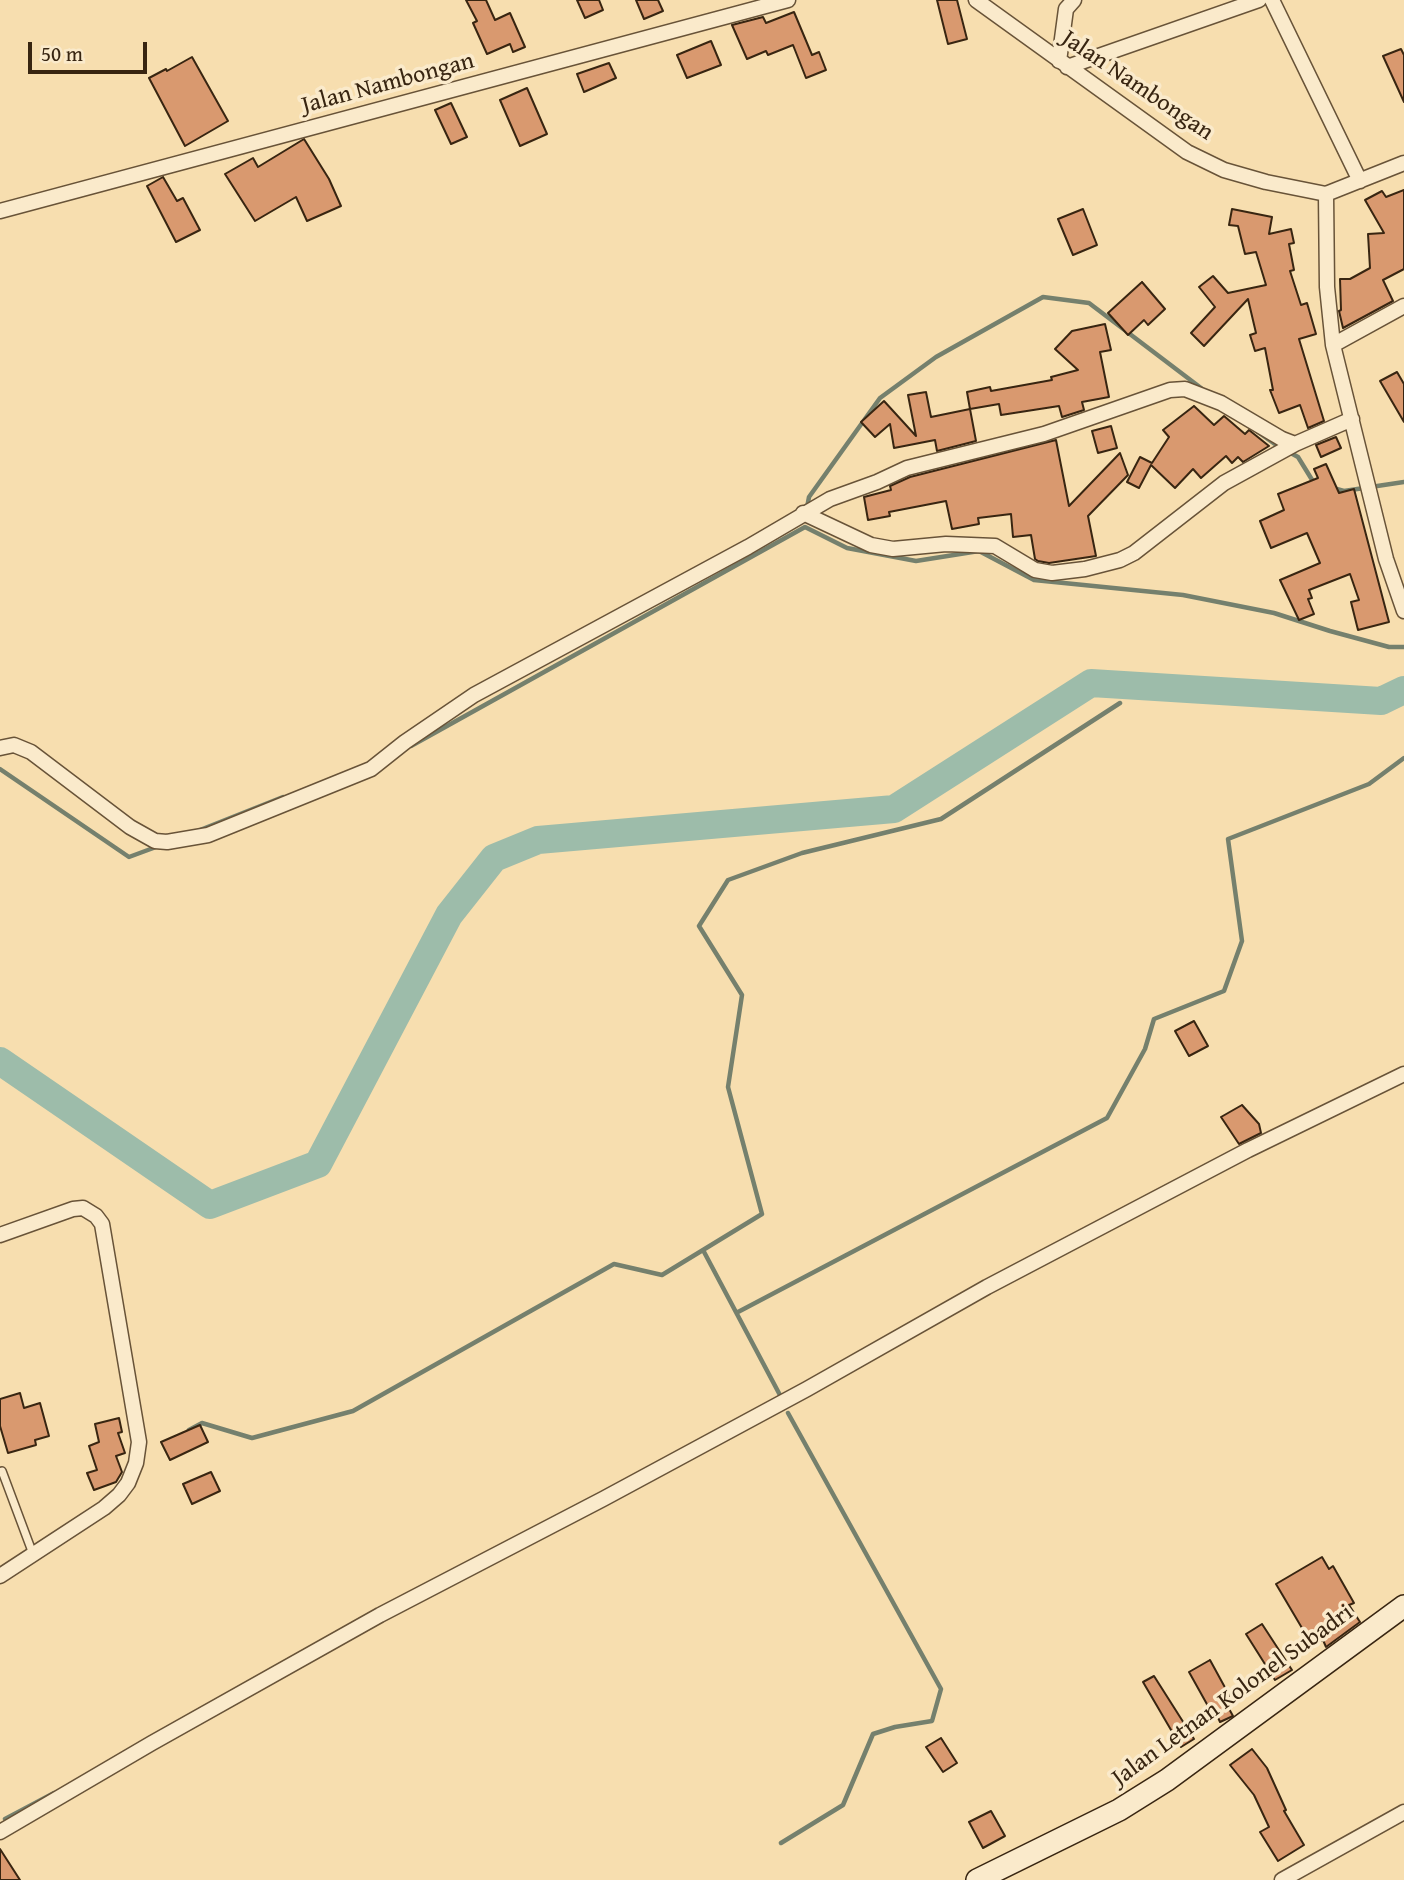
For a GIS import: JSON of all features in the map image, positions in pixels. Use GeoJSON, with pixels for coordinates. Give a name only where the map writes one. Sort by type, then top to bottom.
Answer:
{"type":"FeatureCollection","features":[{"type":"Feature","properties":{"kind":"main road","name":"Jalan Letnan Kolonel Subadri"},"geometry":{"type":"LineString","coordinates":[[977,1880],[1119,1810],[1167,1780],[1404,1606]]}},
{"type":"Feature","properties":{"kind":"street","name":"Jalan Nambongan"},"geometry":{"type":"LineString","coordinates":[[0,211],[788,0]]}},
{"type":"Feature","properties":{"kind":"street","name":"Jalan Nambongan"},"geometry":{"type":"LineString","coordinates":[[976,0],[1187,152],[1235,173],[1326,194]]}},
{"type":"Feature","properties":{"kind":"street"},"geometry":{"type":"LineString","coordinates":[[1074,0],[1066,9],[1063,64],[1259,0]]}},
{"type":"Feature","properties":{"kind":"street"},"geometry":{"type":"LineString","coordinates":[[1272,0],[1360,181]]}},
{"type":"Feature","properties":{"kind":"street"},"geometry":{"type":"LineString","coordinates":[[1404,163],[1326,194],[1326,287],[1334,345],[1386,559],[1404,611]]}},
{"type":"Feature","properties":{"kind":"street"},"geometry":{"type":"LineString","coordinates":[[1334,345],[1404,306]]}},
{"type":"Feature","properties":{"kind":"street"},"geometry":{"type":"LineString","coordinates":[[0,748],[14,746],[32,752],[130,827],[155,841],[167,842],[208,835],[371,769],[474,695],[748,547],[803,513],[849,490],[877,482],[907,468],[1044,434],[1170,390],[1185,389],[1221,403],[1295,444]]}},
{"type":"Feature","properties":{"kind":"street"},"geometry":{"type":"LineString","coordinates":[[803,513],[871,544],[893,549],[954,544],[995,545],[1035,570],[1052,573],[1085,569],[1120,560],[1134,553],[1224,483],[1295,444],[1352,419]]}},
{"type":"Feature","properties":{"kind":"street"},"geometry":{"type":"LineString","coordinates":[[0,1822],[0,1830],[380,1615],[783,1402],[987,1287],[1248,1150],[1404,1074]]}},
{"type":"Feature","properties":{"kind":"street"},"geometry":{"type":"LineString","coordinates":[[0,1235],[73,1209],[83,1208],[96,1216],[102,1224],[139,1442],[136,1464],[128,1483],[119,1495],[104,1508],[0,1576]]}},
{"type":"Feature","properties":{"kind":"street"},"geometry":{"type":"LineString","coordinates":[[1282,1880],[1404,1812]]}},
{"type":"Feature","properties":{"kind":"lane"},"geometry":{"type":"LineString","coordinates":[[2,1471],[33,1554]]}},
{"type":"Feature","properties":{"kind":"building"},"geometry":{"type":"Polygon","coordinates":[[[466,0],[486,0],[495,20],[510,13],[525,47],[513,52],[510,44],[487,54],[473,23],[477,21],[466,0]]]}},
{"type":"Feature","properties":{"kind":"building"},"geometry":{"type":"Polygon","coordinates":[[[577,0],[599,0],[603,10],[585,18],[577,0]]]}},
{"type":"Feature","properties":{"kind":"building"},"geometry":{"type":"Polygon","coordinates":[[[636,0],[658,0],[663,11],[644,19],[636,0]]]}},
{"type":"Feature","properties":{"kind":"building"},"geometry":{"type":"Polygon","coordinates":[[[937,0],[957,0],[967,39],[948,44],[937,0]]]}},
{"type":"Feature","properties":{"kind":"building"},"geometry":{"type":"Polygon","coordinates":[[[794,12],[812,55],[819,52],[826,70],[806,78],[793,45],[768,55],[766,51],[747,59],[732,25],[763,17],[766,23],[794,12]]]}},
{"type":"Feature","properties":{"kind":"building"},"geometry":{"type":"Polygon","coordinates":[[[711,41],[721,65],[687,78],[677,55],[711,41]]]}},
{"type":"Feature","properties":{"kind":"building"},"geometry":{"type":"Polygon","coordinates":[[[1401,49],[1404,55],[1404,102],[1383,56],[1401,49]]]}},
{"type":"Feature","properties":{"kind":"building"},"geometry":{"type":"Polygon","coordinates":[[[192,57],[228,121],[185,146],[149,78],[192,57]]]}},
{"type":"Feature","properties":{"kind":"building"},"geometry":{"type":"Polygon","coordinates":[[[609,63],[616,78],[584,92],[577,74],[609,63]]]}},
{"type":"Feature","properties":{"kind":"building"},"geometry":{"type":"Polygon","coordinates":[[[527,88],[547,134],[520,146],[500,100],[527,88]]]}},
{"type":"Feature","properties":{"kind":"building"},"geometry":{"type":"Polygon","coordinates":[[[451,103],[467,137],[451,144],[435,110],[451,103]]]}},
{"type":"Feature","properties":{"kind":"building"},"geometry":{"type":"Polygon","coordinates":[[[304,139],[329,179],[341,206],[307,221],[296,197],[255,221],[225,174],[253,158],[258,167],[304,139]]]}},
{"type":"Feature","properties":{"kind":"building"},"geometry":{"type":"Polygon","coordinates":[[[163,177],[177,201],[183,198],[200,230],[176,242],[147,186],[163,177]]]}},
{"type":"Feature","properties":{"kind":"building"},"geometry":{"type":"Polygon","coordinates":[[[1404,190],[1404,269],[1383,280],[1393,301],[1343,328],[1339,311],[1340,279],[1350,279],[1370,268],[1368,234],[1384,233],[1365,200],[1382,191],[1386,197],[1404,190]]]}},
{"type":"Feature","properties":{"kind":"building"},"geometry":{"type":"Polygon","coordinates":[[[1083,209],[1097,245],[1073,255],[1058,219],[1083,209]]]}},
{"type":"Feature","properties":{"kind":"building"},"geometry":{"type":"Polygon","coordinates":[[[1232,209],[1272,217],[1269,234],[1291,229],[1294,243],[1289,244],[1294,270],[1290,271],[1301,305],[1307,303],[1316,334],[1299,339],[1324,421],[1308,428],[1300,405],[1279,413],[1270,390],[1273,390],[1265,348],[1255,351],[1250,335],[1256,333],[1248,299],[1204,346],[1191,333],[1215,307],[1199,287],[1213,276],[1228,293],[1266,285],[1256,252],[1245,254],[1238,226],[1229,225],[1232,209]]]}},
{"type":"Feature","properties":{"kind":"building"},"geometry":{"type":"Polygon","coordinates":[[[1142,282],[1165,309],[1148,325],[1144,320],[1128,335],[1108,313],[1142,282]]]}},
{"type":"Feature","properties":{"kind":"building"},"geometry":{"type":"Polygon","coordinates":[[[1105,324],[1111,350],[1100,352],[1109,397],[1082,402],[1084,410],[1062,417],[1059,406],[1001,415],[999,404],[970,409],[967,392],[990,387],[991,391],[1052,380],[1051,377],[1078,370],[1055,349],[1072,331],[1105,324]]]}},
{"type":"Feature","properties":{"kind":"building"},"geometry":{"type":"Polygon","coordinates":[[[1397,372],[1404,384],[1404,422],[1380,381],[1397,372]]]}},
{"type":"Feature","properties":{"kind":"building"},"geometry":{"type":"Polygon","coordinates":[[[926,392],[931,417],[970,409],[976,441],[937,451],[935,440],[894,448],[890,424],[875,437],[861,422],[884,401],[916,436],[908,395],[926,392]]]}},
{"type":"Feature","properties":{"kind":"building"},"geometry":{"type":"Polygon","coordinates":[[[1194,406],[1214,425],[1224,416],[1245,434],[1249,430],[1269,446],[1243,462],[1238,457],[1232,463],[1226,456],[1201,478],[1193,469],[1175,488],[1151,465],[1139,488],[1127,482],[1140,457],[1152,463],[1169,437],[1163,430],[1194,406]]]}},
{"type":"Feature","properties":{"kind":"building"},"geometry":{"type":"Polygon","coordinates":[[[1111,426],[1117,448],[1098,453],[1092,431],[1111,426]]]}},
{"type":"Feature","properties":{"kind":"building"},"geometry":{"type":"Polygon","coordinates":[[[1336,437],[1341,448],[1321,457],[1316,445],[1336,437]]]}},
{"type":"Feature","properties":{"kind":"building"},"geometry":{"type":"Polygon","coordinates":[[[1056,440],[1069,506],[1120,453],[1128,475],[1088,516],[1096,556],[1049,563],[1038,561],[1035,559],[1031,535],[1013,537],[1011,514],[978,518],[979,524],[952,529],[946,501],[889,512],[890,516],[868,520],[864,497],[891,490],[890,486],[910,477],[1056,440]]]}},
{"type":"Feature","properties":{"kind":"building"},"geometry":{"type":"Polygon","coordinates":[[[1326,464],[1339,493],[1354,489],[1389,622],[1358,630],[1351,602],[1359,600],[1350,574],[1309,590],[1312,598],[1308,599],[1314,614],[1299,620],[1280,580],[1320,563],[1307,533],[1271,548],[1260,521],[1284,510],[1278,494],[1318,478],[1314,469],[1326,464]]]}},
{"type":"Feature","properties":{"kind":"building"},"geometry":{"type":"Polygon","coordinates":[[[1194,1021],[1208,1046],[1189,1056],[1175,1031],[1194,1021]]]}},
{"type":"Feature","properties":{"kind":"building"},"geometry":{"type":"Polygon","coordinates":[[[1242,1105],[1259,1124],[1261,1133],[1239,1144],[1221,1117],[1242,1105]]]}},
{"type":"Feature","properties":{"kind":"building"},"geometry":{"type":"Polygon","coordinates":[[[20,1393],[24,1408],[40,1403],[49,1436],[35,1440],[36,1445],[8,1453],[0,1426],[0,1399],[20,1393]]]}},
{"type":"Feature","properties":{"kind":"building"},"geometry":{"type":"Polygon","coordinates":[[[119,1418],[122,1432],[118,1433],[125,1453],[116,1456],[122,1472],[116,1482],[94,1490],[87,1473],[97,1470],[89,1446],[99,1442],[95,1424],[119,1418]]]}},
{"type":"Feature","properties":{"kind":"building"},"geometry":{"type":"Polygon","coordinates":[[[200,1425],[208,1442],[170,1460],[161,1442],[200,1425]]]}},
{"type":"Feature","properties":{"kind":"building"},"geometry":{"type":"Polygon","coordinates":[[[211,1472],[220,1491],[192,1504],[183,1484],[211,1472]]]}},
{"type":"Feature","properties":{"kind":"building"},"geometry":{"type":"Polygon","coordinates":[[[1322,1557],[1329,1569],[1333,1566],[1354,1603],[1349,1605],[1360,1622],[1326,1647],[1323,1640],[1312,1645],[1276,1584],[1322,1557]]]}},
{"type":"Feature","properties":{"kind":"building"},"geometry":{"type":"Polygon","coordinates":[[[1262,1624],[1292,1670],[1275,1680],[1246,1634],[1262,1624]]]}},
{"type":"Feature","properties":{"kind":"building"},"geometry":{"type":"Polygon","coordinates":[[[1210,1660],[1234,1704],[1228,1707],[1233,1716],[1220,1722],[1216,1713],[1213,1715],[1189,1672],[1210,1660]]]}},
{"type":"Feature","properties":{"kind":"building"},"geometry":{"type":"Polygon","coordinates":[[[1154,1676],[1194,1739],[1181,1747],[1143,1682],[1154,1676]]]}},
{"type":"Feature","properties":{"kind":"building"},"geometry":{"type":"Polygon","coordinates":[[[941,1738],[957,1763],[943,1772],[926,1747],[941,1738]]]}},
{"type":"Feature","properties":{"kind":"building"},"geometry":{"type":"Polygon","coordinates":[[[1252,1749],[1267,1768],[1286,1810],[1284,1811],[1304,1845],[1278,1861],[1260,1832],[1269,1827],[1254,1795],[1230,1765],[1252,1749]]]}},
{"type":"Feature","properties":{"kind":"building"},"geometry":{"type":"Polygon","coordinates":[[[991,1811],[1005,1836],[983,1848],[969,1822],[991,1811]]]}},
{"type":"Feature","properties":{"kind":"building"},"geometry":{"type":"Polygon","coordinates":[[[0,1849],[20,1880],[0,1880],[0,1849]]]}},
{"type":"Feature","properties":{"kind":"waterway"},"geometry":{"type":"LineString","coordinates":[[807,508],[809,497],[880,398],[936,357],[1043,297],[1089,303],[1201,388]]}},
{"type":"Feature","properties":{"kind":"waterway"},"geometry":{"type":"LineString","coordinates":[[1258,432],[1279,447]]}},
{"type":"Feature","properties":{"kind":"waterway"},"geometry":{"type":"LineString","coordinates":[[1287,451],[1298,457],[1314,483]]}},
{"type":"Feature","properties":{"kind":"waterway"},"geometry":{"type":"LineString","coordinates":[[1333,488],[1344,491],[1404,482]]}},
{"type":"Feature","properties":{"kind":"waterway"},"geometry":{"type":"LineString","coordinates":[[411,746],[805,527],[847,548],[916,561],[979,551],[1034,580],[1183,595],[1274,613],[1389,647],[1404,647]]}},
{"type":"Feature","properties":{"kind":"waterway"},"geometry":{"type":"LineString","coordinates":[[0,1061],[210,1205],[318,1164],[449,915],[494,858],[538,840],[894,809],[1091,683],[1381,701],[1404,690]]}},
{"type":"Feature","properties":{"kind":"waterway"},"geometry":{"type":"LineString","coordinates":[[189,1430],[202,1423],[252,1438],[353,1411],[614,1264],[662,1275],[762,1214],[728,1087],[742,995],[699,926],[728,880],[802,853],[941,819],[1120,703]]}},
{"type":"Feature","properties":{"kind":"waterway"},"geometry":{"type":"LineString","coordinates":[[738,1312],[1107,1118],[1145,1049],[1154,1019],[1224,991],[1242,941],[1228,839],[1369,784],[1404,758]]}},
{"type":"Feature","properties":{"kind":"waterway"},"geometry":{"type":"LineString","coordinates":[[0,769],[129,857],[156,847]]}},
{"type":"Feature","properties":{"kind":"waterway"},"geometry":{"type":"LineString","coordinates":[[200,830],[283,797]]}},
{"type":"Feature","properties":{"kind":"waterway"},"geometry":{"type":"LineString","coordinates":[[703,1250],[781,1397]]}},
{"type":"Feature","properties":{"kind":"waterway"},"geometry":{"type":"LineString","coordinates":[[781,1843],[843,1805],[873,1734],[895,1727],[932,1721],[941,1689],[788,1413]]}},
{"type":"Feature","properties":{"kind":"waterway"},"geometry":{"type":"LineString","coordinates":[[5,1819],[54,1793]]}}]}
